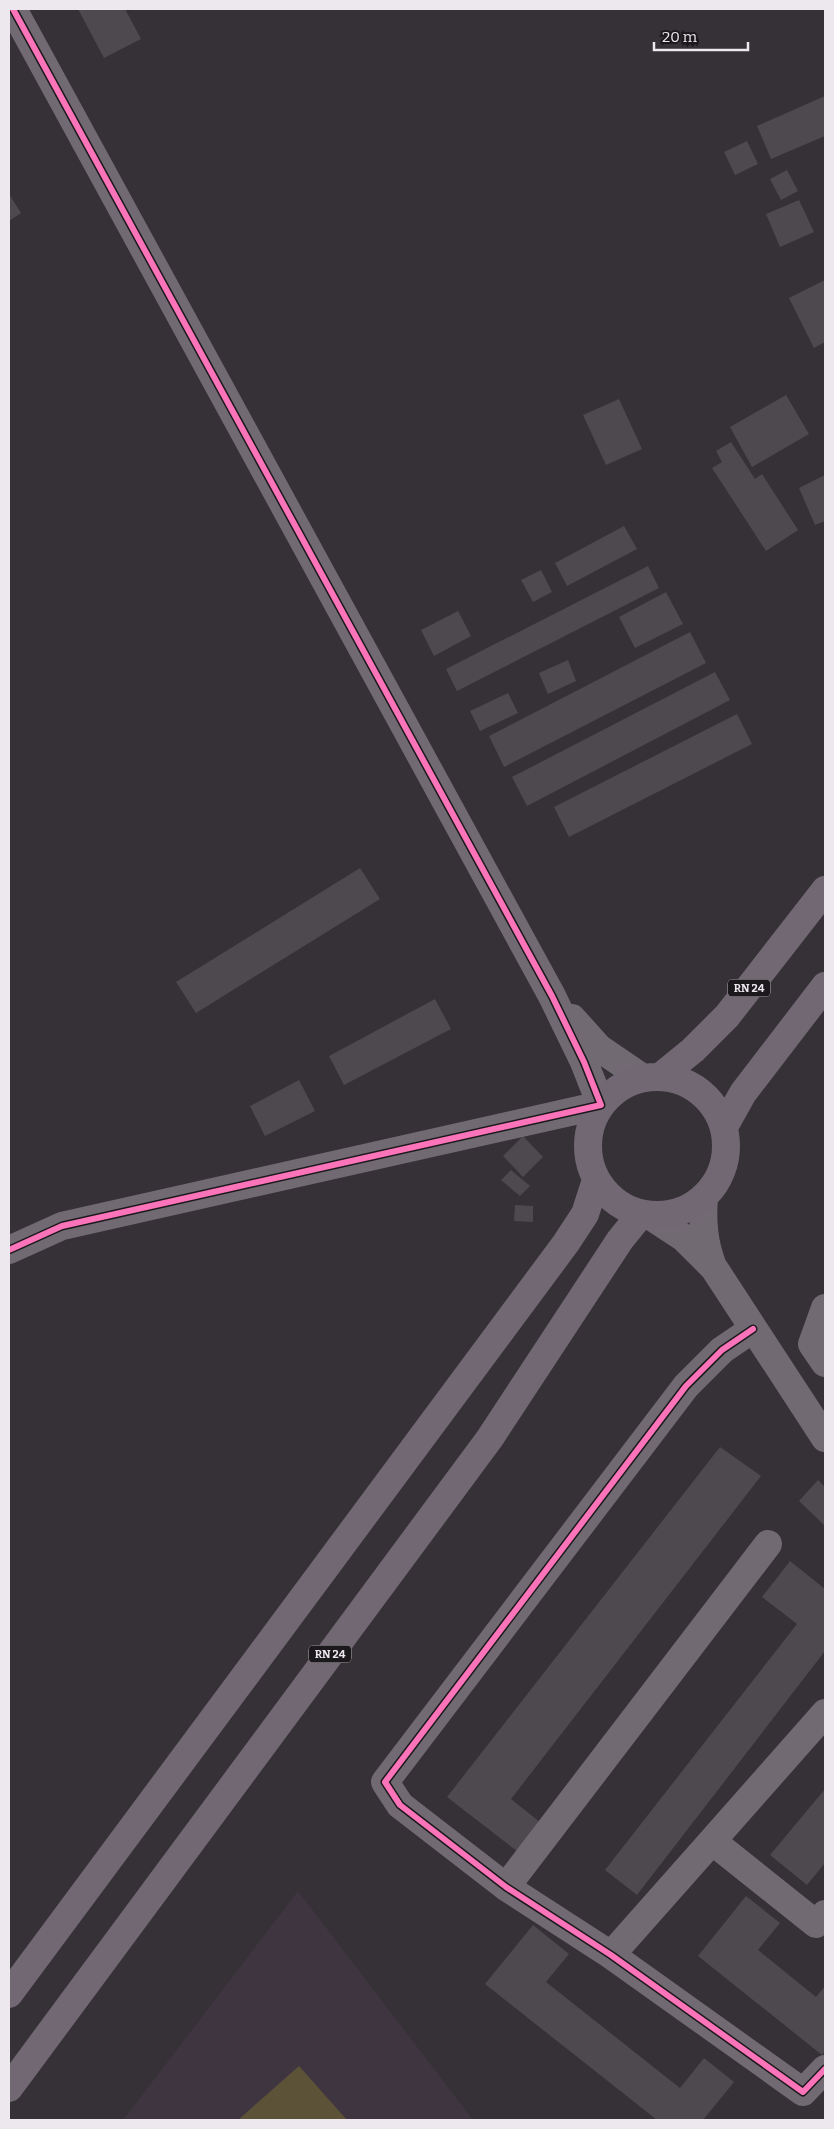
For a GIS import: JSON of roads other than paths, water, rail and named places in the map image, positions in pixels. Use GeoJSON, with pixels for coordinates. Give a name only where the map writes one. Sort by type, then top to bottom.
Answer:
{"type":"FeatureCollection","features":[{"type":"Feature","properties":{"kind":"highway","name":"RN 24"},"geometry":{"type":"LineString","coordinates":[[652,1077],[692,1050],[727,1016],[825,890]]}},
{"type":"Feature","properties":{"kind":"highway"},"geometry":{"type":"LineString","coordinates":[[724,1127],[743,1093],[825,986]]}},
{"type":"Feature","properties":{"kind":"highway"},"geometry":{"type":"LineString","coordinates":[[652,1077],[689,1084],[701,1091],[719,1114],[724,1127],[726,1146],[724,1165],[716,1182],[704,1197],[679,1212],[646,1214],[623,1207],[607,1195],[596,1180],[588,1161],[587,1141],[591,1122],[601,1104],[612,1092],[627,1083],[652,1077]]}},
{"type":"Feature","properties":{"kind":"highway"},"geometry":{"type":"LineString","coordinates":[[9,1994],[566,1243],[585,1214],[596,1180]]}},
{"type":"Feature","properties":{"kind":"highway","name":"RN 24"},"geometry":{"type":"LineString","coordinates":[[9,2088],[490,1438],[620,1240],[646,1214]]}},
{"type":"Feature","properties":{"kind":"street"},"geometry":{"type":"LineString","coordinates":[[9,1250],[62,1226],[601,1104],[584,1062],[552,996],[13,9]]}},
{"type":"Feature","properties":{"kind":"street"},"geometry":{"type":"LineString","coordinates":[[552,996],[599,1048],[652,1077]]}},
{"type":"Feature","properties":{"kind":"street"},"geometry":{"type":"LineString","coordinates":[[704,1197],[702,1222],[705,1246],[714,1268],[825,1438]]}},
{"type":"Feature","properties":{"kind":"street"},"geometry":{"type":"LineString","coordinates":[[646,1214],[684,1238],[714,1268]]}},
{"type":"Feature","properties":{"kind":"street"},"geometry":{"type":"LineString","coordinates":[[825,1308],[812,1344],[825,1364]]}},
{"type":"Feature","properties":{"kind":"street"},"geometry":{"type":"LineString","coordinates":[[753,1329],[722,1350],[686,1386],[385,1782],[400,1805],[506,1887],[611,1955],[803,2092],[825,2069]]}},
{"type":"Feature","properties":{"kind":"street"},"geometry":{"type":"LineString","coordinates":[[506,1887],[768,1544]]}},
{"type":"Feature","properties":{"kind":"street"},"geometry":{"type":"LineString","coordinates":[[611,1955],[825,1713]]}},
{"type":"Feature","properties":{"kind":"street"},"geometry":{"type":"LineString","coordinates":[[712,1841],[816,1924],[825,1914]]}}]}
